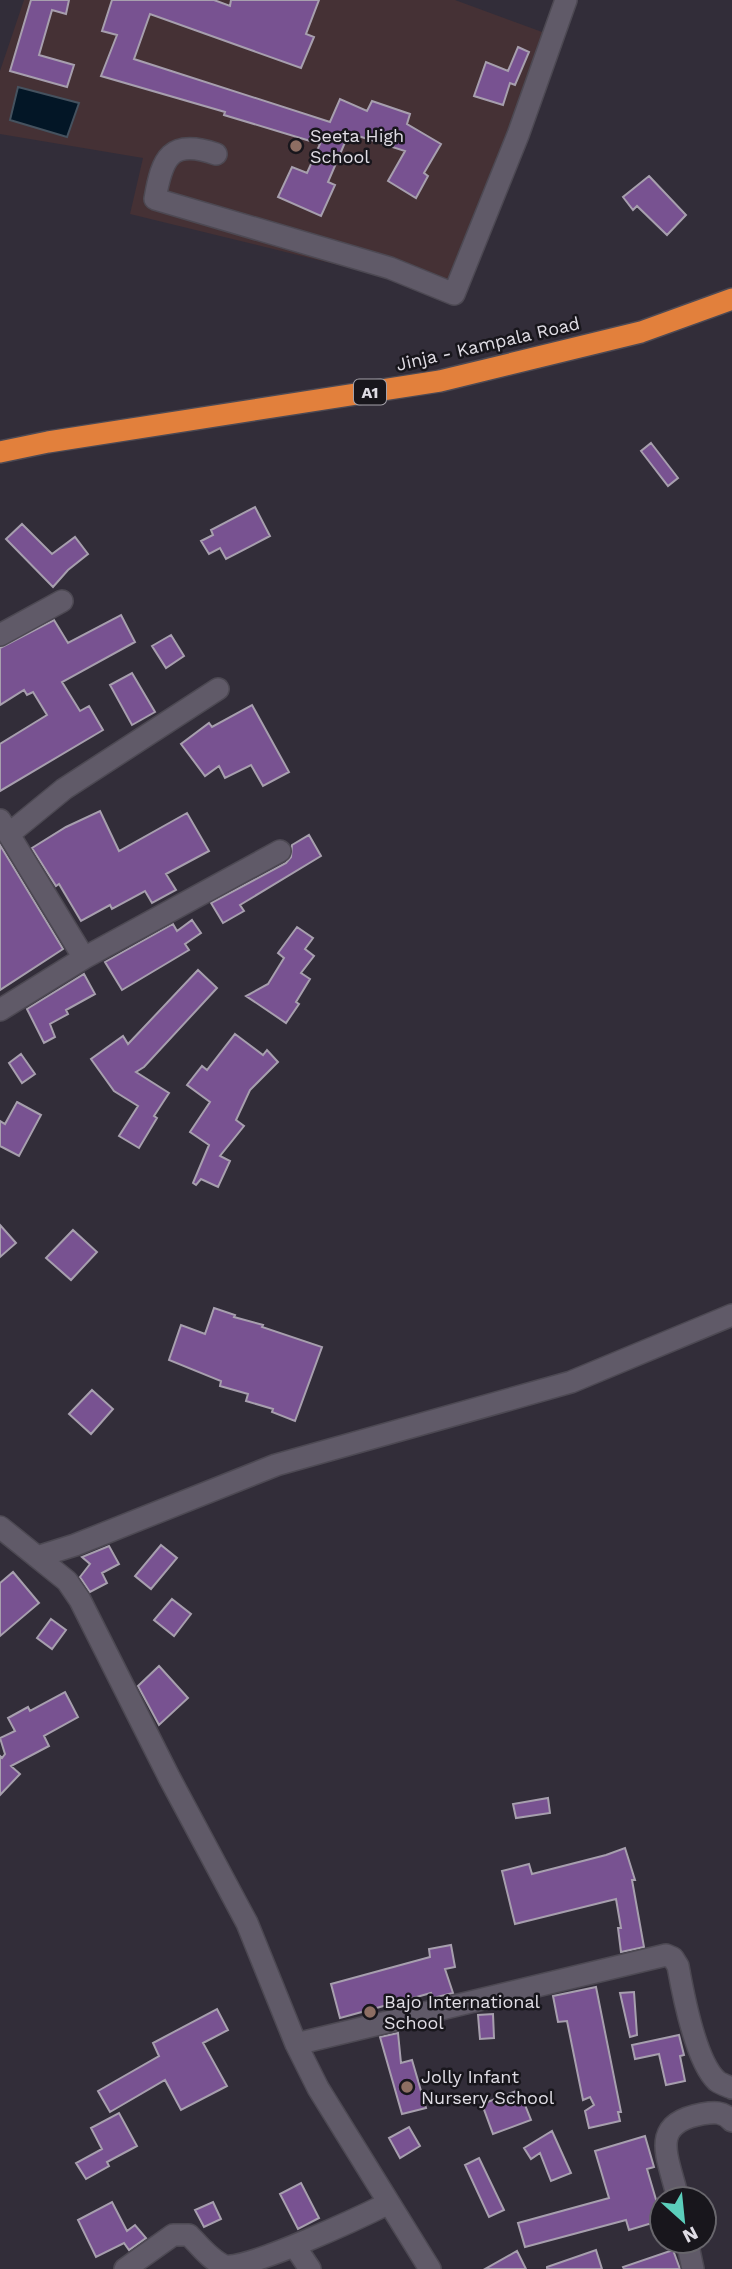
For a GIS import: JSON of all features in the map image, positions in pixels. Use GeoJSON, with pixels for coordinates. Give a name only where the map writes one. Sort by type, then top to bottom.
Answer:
{"type":"FeatureCollection","features":[{"type":"Feature","properties":{"kind":"highway","name":"Jinja - Kampala Road"},"geometry":{"type":"LineString","coordinates":[[0,452],[48,442],[440,381],[641,332],[732,299]]}},
{"type":"Feature","properties":{"kind":"street"},"geometry":{"type":"LineString","coordinates":[[216,154],[199,149],[182,149],[169,156],[162,164],[155,199],[390,268],[454,294],[518,135],[566,0]]}},
{"type":"Feature","properties":{"kind":"street"},"geometry":{"type":"LineString","coordinates":[[0,635],[62,601]]}},
{"type":"Feature","properties":{"kind":"street"},"geometry":{"type":"LineString","coordinates":[[84,958],[4,827],[218,689]]}},
{"type":"Feature","properties":{"kind":"street"},"geometry":{"type":"LineString","coordinates":[[0,1010],[84,958],[280,851]]}},
{"type":"Feature","properties":{"kind":"street"},"geometry":{"type":"LineString","coordinates":[[37,1557],[75,1545],[276,1465],[571,1382],[732,1315]]}},
{"type":"Feature","properties":{"kind":"street"},"geometry":{"type":"LineString","coordinates":[[0,1527],[66,1581],[80,1600],[169,1777],[247,1923],[296,2044],[338,2123],[430,2269]]}},
{"type":"Feature","properties":{"kind":"street"},"geometry":{"type":"LineString","coordinates":[[296,2044],[666,1955],[673,1958],[678,1966],[689,2022],[710,2073],[719,2082],[732,2088]]}},
{"type":"Feature","properties":{"kind":"street"},"geometry":{"type":"LineString","coordinates":[[675,2185],[666,2147],[666,2134],[672,2125],[683,2117],[717,2111],[732,2121]]}},
{"type":"Feature","properties":{"kind":"street"},"geometry":{"type":"LineString","coordinates":[[125,2269],[173,2235],[182,2233],[189,2235],[224,2266],[234,2268],[296,2248],[389,2203]]}},
{"type":"Feature","properties":{"kind":"street"},"geometry":{"type":"LineString","coordinates":[[296,2248],[310,2269]]}},
{"type":"Feature","properties":{"kind":"shaded area","name":"Seeta High School"},"geometry":{"type":"Polygon","coordinates":[[[24,0],[455,0],[564,40],[461,295],[130,214],[143,158],[0,134],[0,71],[24,0]]]}},
{"type":"Feature","properties":{"kind":"water"},"geometry":{"type":"Polygon","coordinates":[[[18,87],[79,103],[67,137],[10,120],[18,87]]]}},
{"type":"Feature","properties":{"kind":"building"},"geometry":{"type":"Polygon","coordinates":[[[31,0],[69,0],[66,14],[52,10],[39,55],[74,65],[67,87],[10,71],[31,0]]]}},
{"type":"Feature","properties":{"kind":"building"},"geometry":{"type":"Polygon","coordinates":[[[112,0],[214,0],[230,6],[231,0],[319,0],[306,34],[314,37],[301,68],[150,14],[134,59],[330,122],[340,99],[367,111],[372,101],[410,114],[407,124],[441,144],[424,173],[428,176],[416,198],[388,181],[405,151],[349,133],[328,182],[335,185],[321,216],[278,197],[292,167],[307,173],[320,144],[224,115],[225,112],[101,76],[117,35],[102,31],[112,0]]]}},
{"type":"Feature","properties":{"kind":"building"},"geometry":{"type":"Polygon","coordinates":[[[518,47],[529,52],[515,85],[510,83],[503,105],[474,96],[486,62],[508,71],[518,47]]]}},
{"type":"Feature","properties":{"kind":"building"},"geometry":{"type":"Polygon","coordinates":[[[649,176],[686,215],[667,235],[637,206],[633,210],[623,197],[649,176]]]}},
{"type":"Feature","properties":{"kind":"building"},"geometry":{"type":"Polygon","coordinates":[[[651,443],[678,478],[668,486],[641,451],[651,443]]]}},
{"type":"Feature","properties":{"kind":"building"},"geometry":{"type":"Polygon","coordinates":[[[255,507],[270,536],[226,559],[220,548],[209,554],[201,541],[213,535],[211,530],[255,507]]]}},
{"type":"Feature","properties":{"kind":"building"},"geometry":{"type":"Polygon","coordinates":[[[22,524],[52,554],[75,537],[88,554],[53,587],[6,539],[22,524]]]}},
{"type":"Feature","properties":{"kind":"building"},"geometry":{"type":"Polygon","coordinates":[[[121,615],[135,642],[62,682],[80,711],[89,706],[103,730],[0,791],[0,744],[47,715],[33,692],[27,695],[24,690],[0,705],[0,648],[54,620],[68,643],[121,615]]]}},
{"type":"Feature","properties":{"kind":"building"},"geometry":{"type":"Polygon","coordinates":[[[171,635],[184,656],[166,668],[152,646],[171,635]]]}},
{"type":"Feature","properties":{"kind":"building"},"geometry":{"type":"Polygon","coordinates":[[[132,673],[155,712],[132,725],[110,685],[132,673]]]}},
{"type":"Feature","properties":{"kind":"building"},"geometry":{"type":"Polygon","coordinates":[[[252,705],[289,772],[263,786],[251,765],[225,778],[219,766],[205,776],[181,744],[209,723],[212,727],[252,705]]]}},
{"type":"Feature","properties":{"kind":"building"},"geometry":{"type":"Polygon","coordinates":[[[100,811],[119,851],[187,813],[209,851],[166,874],[176,890],[152,903],[145,891],[112,909],[110,905],[81,921],[59,884],[56,886],[32,848],[66,827],[100,811]]]}},
{"type":"Feature","properties":{"kind":"building"},"geometry":{"type":"Polygon","coordinates":[[[309,835],[321,856],[240,905],[244,911],[223,923],[211,903],[286,863],[291,857],[292,845],[309,835]]]}},
{"type":"Feature","properties":{"kind":"building"},"geometry":{"type":"Polygon","coordinates":[[[0,845],[63,949],[0,990],[0,845]]]}},
{"type":"Feature","properties":{"kind":"building"},"geometry":{"type":"Polygon","coordinates":[[[192,920],[201,933],[185,944],[189,950],[122,990],[105,962],[173,924],[177,931],[192,920]]]}},
{"type":"Feature","properties":{"kind":"building"},"geometry":{"type":"Polygon","coordinates":[[[297,927],[313,938],[305,949],[314,956],[301,973],[310,979],[296,1002],[299,1004],[286,1023],[246,996],[268,984],[284,958],[278,953],[297,927]]]}},
{"type":"Feature","properties":{"kind":"building"},"geometry":{"type":"Polygon","coordinates":[[[198,970],[217,988],[144,1067],[136,1072],[169,1093],[154,1116],[157,1118],[139,1148],[119,1136],[138,1106],[114,1091],[91,1059],[123,1036],[128,1044],[198,970]]]}},
{"type":"Feature","properties":{"kind":"building"},"geometry":{"type":"Polygon","coordinates":[[[84,974],[95,994],[66,1010],[68,1014],[50,1024],[55,1037],[44,1043],[27,1009],[84,974]]]}},
{"type":"Feature","properties":{"kind":"building"},"geometry":{"type":"Polygon","coordinates":[[[235,1034],[263,1055],[267,1050],[278,1062],[250,1090],[236,1120],[244,1126],[220,1156],[230,1161],[218,1187],[201,1179],[196,1185],[193,1183],[209,1145],[190,1132],[210,1102],[187,1085],[202,1066],[207,1070],[235,1034]]]}},
{"type":"Feature","properties":{"kind":"building"},"geometry":{"type":"Polygon","coordinates":[[[21,1054],[35,1074],[22,1083],[9,1063],[21,1054]]]}},
{"type":"Feature","properties":{"kind":"building"},"geometry":{"type":"Polygon","coordinates":[[[17,1102],[41,1115],[19,1156],[0,1146],[0,1121],[5,1124],[17,1102]]]}},
{"type":"Feature","properties":{"kind":"building"},"geometry":{"type":"Polygon","coordinates":[[[0,1225],[16,1243],[0,1257],[0,1225]]]}},
{"type":"Feature","properties":{"kind":"building"},"geometry":{"type":"Polygon","coordinates":[[[73,1230],[97,1252],[71,1280],[46,1258],[73,1230]]]}},
{"type":"Feature","properties":{"kind":"building"},"geometry":{"type":"Polygon","coordinates":[[[214,1308],[322,1347],[295,1421],[272,1412],[273,1409],[246,1401],[248,1394],[220,1386],[221,1381],[169,1360],[181,1325],[205,1334],[214,1308]]]}},
{"type":"Feature","properties":{"kind":"building"},"geometry":{"type":"Polygon","coordinates":[[[92,1390],[113,1409],[91,1434],[69,1414],[92,1390]]]}},
{"type":"Feature","properties":{"kind":"building"},"geometry":{"type":"Polygon","coordinates":[[[161,1545],[177,1558],[151,1589],[135,1576],[161,1545]]]}},
{"type":"Feature","properties":{"kind":"building"},"geometry":{"type":"Polygon","coordinates":[[[109,1546],[119,1564],[102,1573],[107,1583],[90,1592],[80,1577],[90,1564],[82,1557],[109,1546]]]}},
{"type":"Feature","properties":{"kind":"building"},"geometry":{"type":"Polygon","coordinates":[[[13,1572],[39,1603],[0,1636],[0,1583],[13,1572]]]}},
{"type":"Feature","properties":{"kind":"building"},"geometry":{"type":"Polygon","coordinates":[[[172,1599],[191,1614],[174,1636],[154,1620],[172,1599]]]}},
{"type":"Feature","properties":{"kind":"building"},"geometry":{"type":"Polygon","coordinates":[[[51,1619],[66,1630],[52,1649],[37,1638],[51,1619]]]}},
{"type":"Feature","properties":{"kind":"building"},"geometry":{"type":"Polygon","coordinates":[[[159,1666],[188,1698],[159,1725],[138,1686],[159,1666]]]}},
{"type":"Feature","properties":{"kind":"building"},"geometry":{"type":"Polygon","coordinates":[[[65,1692],[78,1717],[44,1736],[49,1746],[11,1766],[20,1774],[0,1795],[0,1756],[2,1758],[5,1754],[0,1738],[15,1731],[8,1718],[28,1707],[30,1711],[65,1692]]]}},
{"type":"Feature","properties":{"kind":"building"},"geometry":{"type":"Polygon","coordinates":[[[548,1798],[550,1813],[516,1818],[513,1804],[548,1798]]]}},
{"type":"Feature","properties":{"kind":"building"},"geometry":{"type":"Polygon","coordinates":[[[625,1848],[635,1880],[632,1880],[644,1947],[621,1952],[618,1928],[621,1928],[616,1899],[515,1924],[502,1871],[529,1864],[532,1874],[625,1848]]]}},
{"type":"Feature","properties":{"kind":"building"},"geometry":{"type":"Polygon","coordinates":[[[451,1945],[455,1967],[445,1969],[453,1993],[433,1998],[431,1993],[340,2018],[331,1984],[430,1957],[429,1949],[451,1945]]]}},
{"type":"Feature","properties":{"kind":"building"},"geometry":{"type":"Polygon","coordinates":[[[596,1987],[621,2112],[618,2112],[620,2121],[589,2128],[585,2111],[594,2105],[590,2097],[583,2100],[567,2021],[558,2022],[553,1996],[596,1987]]]}},
{"type":"Feature","properties":{"kind":"building"},"geometry":{"type":"Polygon","coordinates":[[[634,1992],[637,2035],[630,2037],[620,1993],[634,1992]]]}},
{"type":"Feature","properties":{"kind":"building"},"geometry":{"type":"Polygon","coordinates":[[[217,2009],[228,2030],[203,2043],[227,2086],[181,2110],[165,2080],[110,2112],[98,2091],[159,2056],[153,2043],[217,2009]]]}},
{"type":"Feature","properties":{"kind":"building"},"geometry":{"type":"Polygon","coordinates":[[[493,2014],[494,2038],[480,2039],[478,2015],[493,2014]]]}},
{"type":"Feature","properties":{"kind":"building","name":"Jolly Infant Nursery School"},"geometry":{"type":"Polygon","coordinates":[[[398,2033],[401,2063],[412,2060],[426,2108],[402,2114],[380,2037],[398,2033]]]}},
{"type":"Feature","properties":{"kind":"building"},"geometry":{"type":"Polygon","coordinates":[[[679,2035],[684,2055],[680,2056],[685,2081],[666,2085],[659,2054],[635,2059],[632,2045],[679,2035]]]}},
{"type":"Feature","properties":{"kind":"building"},"geometry":{"type":"Polygon","coordinates":[[[519,2090],[531,2120],[493,2134],[482,2104],[519,2090]]]}},
{"type":"Feature","properties":{"kind":"building"},"geometry":{"type":"Polygon","coordinates":[[[119,2113],[137,2146],[107,2162],[109,2166],[86,2179],[76,2163],[102,2149],[91,2128],[119,2113]]]}},
{"type":"Feature","properties":{"kind":"building"},"geometry":{"type":"Polygon","coordinates":[[[409,2127],[420,2146],[400,2158],[389,2138],[409,2127]]]}},
{"type":"Feature","properties":{"kind":"building"},"geometry":{"type":"Polygon","coordinates":[[[552,2131],[571,2173],[551,2181],[540,2153],[531,2159],[524,2148],[552,2131]]]}},
{"type":"Feature","properties":{"kind":"building"},"geometry":{"type":"Polygon","coordinates":[[[645,2136],[654,2167],[647,2169],[652,2185],[648,2185],[648,2224],[629,2230],[626,2220],[525,2247],[518,2223],[609,2198],[595,2151],[645,2136]]]}},
{"type":"Feature","properties":{"kind":"building"},"geometry":{"type":"Polygon","coordinates":[[[479,2158],[504,2210],[489,2217],[465,2165],[479,2158]]]}},
{"type":"Feature","properties":{"kind":"building"},"geometry":{"type":"Polygon","coordinates":[[[301,2183],[319,2218],[298,2229],[280,2194],[301,2183]]]}},
{"type":"Feature","properties":{"kind":"building"},"geometry":{"type":"Polygon","coordinates":[[[112,2202],[127,2231],[135,2225],[146,2238],[129,2250],[124,2243],[96,2257],[78,2220],[112,2202]]]}},
{"type":"Feature","properties":{"kind":"building"},"geometry":{"type":"Polygon","coordinates":[[[213,2202],[221,2219],[204,2227],[195,2210],[213,2202]]]}},
{"type":"Feature","properties":{"kind":"building"},"geometry":{"type":"Polygon","coordinates":[[[596,2250],[602,2269],[547,2269],[547,2267],[596,2250]]]}},
{"type":"Feature","properties":{"kind":"building"},"geometry":{"type":"Polygon","coordinates":[[[517,2251],[526,2269],[485,2269],[517,2251]]]}},
{"type":"Feature","properties":{"kind":"building"},"geometry":{"type":"Polygon","coordinates":[[[658,2255],[675,2255],[680,2269],[624,2269],[623,2267],[658,2255]]]}},
{"type":"Feature","properties":{"kind":"place","name":"Seeta High School"},"geometry":{"type":"Point","coordinates":[296,146]}},
{"type":"Feature","properties":{"kind":"place","name":"Bajo International School"},"geometry":{"type":"Point","coordinates":[370,2012]}},
{"type":"Feature","properties":{"kind":"place","name":"Jolly Infant Nursery School"},"geometry":{"type":"Point","coordinates":[407,2087]}}]}
